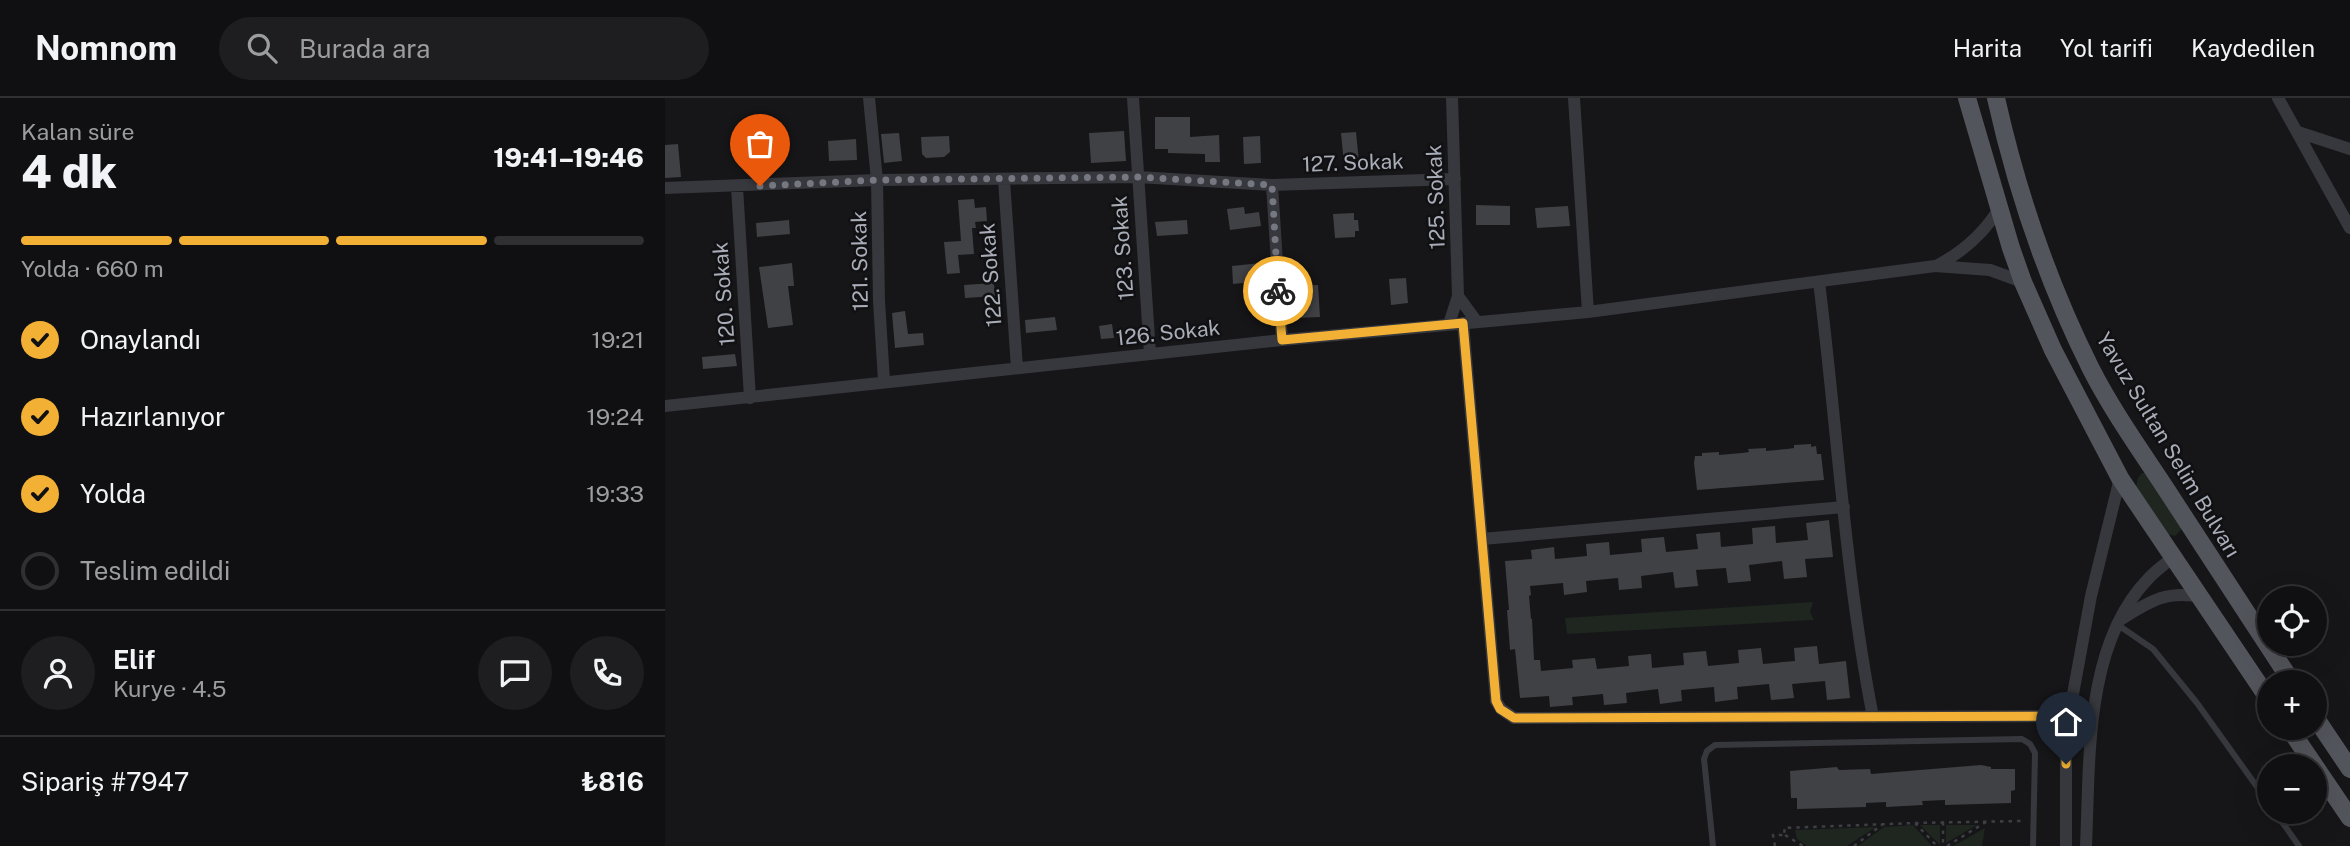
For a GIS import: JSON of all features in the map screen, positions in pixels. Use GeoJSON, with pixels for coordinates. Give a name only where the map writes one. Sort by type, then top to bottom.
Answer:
{"type":"FeatureCollection","features":[{"type":"Feature","properties":{"kind":"main road"},"geometry":{"type":"LineString","coordinates":[[1967,98],[2023,282],[2053,349],[2120,478],[2257,681]]}},
{"type":"Feature","properties":{"kind":"main road","name":"Yavuz Sultan Selim Bulvarı"},"geometry":{"type":"LineString","coordinates":[[1996,98],[2031,225],[2062,307],[2092,371],[2144,456],[2284,670]]}},
{"type":"Feature","properties":{"kind":"main road"},"geometry":{"type":"LineString","coordinates":[[2120,478],[2144,456]]}},
{"type":"Feature","properties":{"kind":"main road"},"geometry":{"type":"LineString","coordinates":[[2172,558],[2198,539]]}},
{"type":"Feature","properties":{"kind":"main road"},"geometry":{"type":"LineString","coordinates":[[2327,735],[2350,769]]}},
{"type":"Feature","properties":{"kind":"main road"},"geometry":{"type":"LineString","coordinates":[[2297,740],[2350,818]]}},
{"type":"Feature","properties":{"kind":"street","name":"121. Sokak"},"geometry":{"type":"LineString","coordinates":[[869,98],[877,180],[879,301],[884,381]]}},
{"type":"Feature","properties":{"kind":"street","name":"123. Sokak"},"geometry":{"type":"LineString","coordinates":[[1133,98],[1150,354]]}},
{"type":"Feature","properties":{"kind":"street","name":"125. Sokak"},"geometry":{"type":"LineString","coordinates":[[1449,324],[1458,296],[1452,98]]}},
{"type":"Feature","properties":{"kind":"street"},"geometry":{"type":"LineString","coordinates":[[1574,98],[1588,312]]}},
{"type":"Feature","properties":{"kind":"street"},"geometry":{"type":"LineString","coordinates":[[2278,98],[2350,228]]}},
{"type":"Feature","properties":{"kind":"street"},"geometry":{"type":"LineString","coordinates":[[2298,132],[2350,149]]}},
{"type":"Feature","properties":{"kind":"street","name":"127. Sokak"},"geometry":{"type":"LineString","coordinates":[[665,188],[877,180],[1137,177],[1272,185],[1455,179]]}},
{"type":"Feature","properties":{"kind":"street","name":"122. Sokak"},"geometry":{"type":"LineString","coordinates":[[1004,180],[1017,368]]}},
{"type":"Feature","properties":{"kind":"street"},"geometry":{"type":"LineString","coordinates":[[1272,185],[1282,340]]}},
{"type":"Feature","properties":{"kind":"street","name":"120. Sokak"},"geometry":{"type":"LineString","coordinates":[[737,187],[750,398]]}},
{"type":"Feature","properties":{"kind":"street"},"geometry":{"type":"LineString","coordinates":[[1935,266],[1977,237],[1990,224],[2000,207]]}},
{"type":"Feature","properties":{"kind":"street"},"geometry":{"type":"LineString","coordinates":[[1935,266],[1990,270],[2023,282]]}},
{"type":"Feature","properties":{"kind":"street","name":"126. Sokak"},"geometry":{"type":"LineString","coordinates":[[665,406],[1282,340],[1588,312],[1935,266]]}},
{"type":"Feature","properties":{"kind":"street"},"geometry":{"type":"LineString","coordinates":[[1819,282],[1844,508],[1873,717]]}},
{"type":"Feature","properties":{"kind":"street"},"geometry":{"type":"LineString","coordinates":[[1458,296],[1477,322]]}},
{"type":"Feature","properties":{"kind":"street"},"geometry":{"type":"LineString","coordinates":[[1463,323],[1496,701],[1500,709],[1514,718],[2069,716]]}},
{"type":"Feature","properties":{"kind":"street"},"geometry":{"type":"LineString","coordinates":[[2066,846],[2066,736],[2091,597],[2120,478]]}},
{"type":"Feature","properties":{"kind":"street"},"geometry":{"type":"LineString","coordinates":[[1482,539],[1844,508]]}},
{"type":"Feature","properties":{"kind":"street"},"geometry":{"type":"LineString","coordinates":[[2086,846],[2091,746],[2103,662],[2129,603],[2147,579],[2172,558]]}},
{"type":"Feature","properties":{"kind":"street"},"geometry":{"type":"LineString","coordinates":[[2119,622],[2157,598],[2178,595],[2201,597]]}},
{"type":"Feature","properties":{"kind":"lane"},"geometry":{"type":"LineString","coordinates":[[2119,622],[2153,649],[2197,703],[2257,787]]}},
{"type":"Feature","properties":{"kind":"lane"},"geometry":{"type":"LineString","coordinates":[[1713,846],[1704,759],[1707,751],[1715,745],[2022,739],[2030,744],[2035,753],[2033,846]]}},
{"type":"Feature","properties":{"kind":"lane"},"geometry":{"type":"LineString","coordinates":[[2283,824],[2299,846]]}},
{"type":"Feature","properties":{"kind":"path"},"geometry":{"type":"LineString","coordinates":[[1785,835],[1784,828],[2034,820]]}},
{"type":"Feature","properties":{"kind":"path"},"geometry":{"type":"LineString","coordinates":[[1943,822],[1945,846],[1986,821]]}},
{"type":"Feature","properties":{"kind":"path"},"geometry":{"type":"LineString","coordinates":[[1915,823],[1937,846]]}},
{"type":"Feature","properties":{"kind":"path"},"geometry":{"type":"LineString","coordinates":[[1854,846],[1883,824]]}},
{"type":"Feature","properties":{"kind":"path"},"geometry":{"type":"LineString","coordinates":[[1775,846],[1773,835],[1785,835],[1803,846]]}},
{"type":"Feature","properties":{"kind":"shaded area"},"geometry":{"type":"Polygon","coordinates":[[[2142,473],[2146,473],[2183,528],[2175,536],[2167,534],[2136,487],[2142,473]]]}},
{"type":"Feature","properties":{"kind":"shaded area"},"geometry":{"type":"Polygon","coordinates":[[[1813,602],[1810,612],[1814,620],[1567,634],[1565,618],[1813,602]]]}},
{"type":"Feature","properties":{"kind":"shaded area"},"geometry":{"type":"Polygon","coordinates":[[[1913,825],[1932,846],[1858,846],[1884,827],[1913,825]]]}},
{"type":"Feature","properties":{"kind":"shaded area"},"geometry":{"type":"Polygon","coordinates":[[[1920,825],[1940,825],[1940,845],[1920,825]]]}},
{"type":"Feature","properties":{"kind":"shaded area"},"geometry":{"type":"Polygon","coordinates":[[[1946,825],[1977,825],[1946,843],[1946,825]]]}},
{"type":"Feature","properties":{"kind":"shaded area"},"geometry":{"type":"Polygon","coordinates":[[[1876,827],[1847,846],[1807,846],[1797,839],[1795,830],[1876,827]]]}},
{"type":"Feature","properties":{"kind":"shaded area"},"geometry":{"type":"Polygon","coordinates":[[[1985,828],[1982,846],[1953,846],[1985,828]]]}},
{"type":"Feature","properties":{"kind":"building"},"geometry":{"type":"Polygon","coordinates":[[[1155,117],[1190,117],[1190,137],[1219,135],[1220,162],[1205,162],[1205,154],[1168,153],[1168,149],[1155,149],[1155,117]]]}},
{"type":"Feature","properties":{"kind":"building"},"geometry":{"type":"Polygon","coordinates":[[[1124,131],[1126,161],[1091,163],[1089,133],[1124,131]]]}},
{"type":"Feature","properties":{"kind":"building"},"geometry":{"type":"Polygon","coordinates":[[[1356,132],[1359,162],[1344,164],[1341,133],[1356,132]]]}},
{"type":"Feature","properties":{"kind":"building"},"geometry":{"type":"Polygon","coordinates":[[[899,133],[902,161],[884,163],[881,134],[899,133]]]}},
{"type":"Feature","properties":{"kind":"building"},"geometry":{"type":"Polygon","coordinates":[[[949,136],[950,152],[944,157],[926,158],[922,154],[921,137],[949,136]]]}},
{"type":"Feature","properties":{"kind":"building"},"geometry":{"type":"Polygon","coordinates":[[[1260,136],[1261,163],[1244,164],[1243,137],[1260,136]]]}},
{"type":"Feature","properties":{"kind":"building"},"geometry":{"type":"Polygon","coordinates":[[[856,139],[857,160],[829,161],[828,141],[856,139]]]}},
{"type":"Feature","properties":{"kind":"building"},"geometry":{"type":"Polygon","coordinates":[[[678,144],[681,177],[665,178],[665,145],[678,144]]]}},
{"type":"Feature","properties":{"kind":"building"},"geometry":{"type":"Polygon","coordinates":[[[974,199],[975,208],[986,207],[987,221],[975,222],[976,228],[972,228],[974,254],[958,255],[960,273],[947,274],[944,242],[961,241],[958,200],[974,199]]]}},
{"type":"Feature","properties":{"kind":"building"},"geometry":{"type":"Polygon","coordinates":[[[1476,205],[1510,206],[1510,225],[1476,225],[1476,205]]]}},
{"type":"Feature","properties":{"kind":"building"},"geometry":{"type":"Polygon","coordinates":[[[1568,206],[1570,226],[1537,228],[1535,208],[1568,206]]]}},
{"type":"Feature","properties":{"kind":"building"},"geometry":{"type":"Polygon","coordinates":[[[1244,207],[1245,214],[1259,212],[1261,226],[1230,230],[1227,209],[1244,207]]]}},
{"type":"Feature","properties":{"kind":"building"},"geometry":{"type":"Polygon","coordinates":[[[1354,213],[1359,231],[1355,231],[1355,237],[1335,238],[1333,214],[1354,213]]]}},
{"type":"Feature","properties":{"kind":"building"},"geometry":{"type":"Polygon","coordinates":[[[789,220],[790,234],[757,237],[756,223],[789,220]]]}},
{"type":"Feature","properties":{"kind":"building"},"geometry":{"type":"Polygon","coordinates":[[[1187,220],[1188,234],[1157,236],[1155,222],[1187,220]]]}},
{"type":"Feature","properties":{"kind":"building"},"geometry":{"type":"Polygon","coordinates":[[[792,263],[794,286],[788,286],[793,325],[768,328],[759,267],[792,263]]]}},
{"type":"Feature","properties":{"kind":"building"},"geometry":{"type":"Polygon","coordinates":[[[1261,263],[1263,281],[1233,284],[1232,266],[1261,263]]]}},
{"type":"Feature","properties":{"kind":"building"},"geometry":{"type":"Polygon","coordinates":[[[1406,278],[1408,303],[1391,305],[1389,279],[1406,278]]]}},
{"type":"Feature","properties":{"kind":"building"},"geometry":{"type":"Polygon","coordinates":[[[994,283],[995,296],[965,298],[964,285],[994,283]]]}},
{"type":"Feature","properties":{"kind":"building"},"geometry":{"type":"Polygon","coordinates":[[[1318,285],[1320,317],[1297,318],[1296,286],[1318,285]]]}},
{"type":"Feature","properties":{"kind":"building"},"geometry":{"type":"Polygon","coordinates":[[[905,311],[908,334],[923,333],[924,345],[895,348],[892,313],[905,311]]]}},
{"type":"Feature","properties":{"kind":"building"},"geometry":{"type":"Polygon","coordinates":[[[1055,317],[1057,330],[1026,333],[1025,320],[1055,317]]]}},
{"type":"Feature","properties":{"kind":"building"},"geometry":{"type":"Polygon","coordinates":[[[1112,324],[1114,338],[1101,339],[1099,326],[1112,324]]]}},
{"type":"Feature","properties":{"kind":"building"},"geometry":{"type":"Polygon","coordinates":[[[735,354],[737,366],[703,369],[702,357],[735,354]]]}},
{"type":"Feature","properties":{"kind":"building"},"geometry":{"type":"Polygon","coordinates":[[[1811,444],[1811,447],[1816,446],[1817,454],[1821,454],[1824,480],[1697,490],[1694,463],[1695,456],[1702,456],[1702,453],[1719,452],[1719,455],[1749,452],[1748,449],[1766,448],[1766,451],[1811,444]]]}},
{"type":"Feature","properties":{"kind":"building"},"geometry":{"type":"Polygon","coordinates":[[[1829,520],[1833,557],[1805,559],[1807,577],[1784,579],[1782,561],[1749,565],[1751,581],[1728,583],[1726,568],[1696,570],[1698,586],[1675,588],[1673,572],[1641,576],[1642,588],[1619,590],[1618,578],[1586,581],[1587,592],[1564,595],[1563,583],[1530,586],[1534,660],[1540,660],[1541,671],[1573,668],[1572,660],[1595,658],[1597,669],[1629,666],[1628,656],[1651,654],[1652,668],[1684,665],[1683,653],[1706,651],[1708,666],[1739,663],[1738,650],[1761,648],[1763,664],[1795,661],[1794,648],[1817,646],[1819,664],[1846,661],[1850,698],[1827,700],[1825,681],[1792,684],[1794,698],[1771,700],[1769,684],[1737,687],[1738,699],[1715,702],[1714,687],[1681,690],[1682,701],[1660,704],[1658,689],[1626,693],[1627,703],[1604,705],[1603,694],[1572,697],[1573,705],[1550,707],[1549,696],[1520,698],[1515,649],[1510,650],[1505,561],[1532,559],[1531,550],[1554,547],[1555,559],[1587,556],[1586,544],[1609,542],[1610,555],[1642,552],[1641,539],[1664,537],[1666,552],[1698,549],[1696,534],[1720,532],[1721,547],[1753,544],[1752,528],[1775,526],[1776,543],[1808,540],[1806,523],[1829,520]]]}},
{"type":"Feature","properties":{"kind":"building"},"geometry":{"type":"Polygon","coordinates":[[[1981,765],[1991,769],[2015,769],[2015,790],[2011,791],[2011,803],[1945,805],[1945,800],[1922,801],[1923,805],[1886,807],[1886,802],[1866,803],[1866,807],[1797,809],[1797,798],[1791,798],[1790,771],[1837,767],[1839,770],[1870,769],[1871,774],[1981,765]]]}},
{"type":"Feature","properties":{"kind":"way so far"},"geometry":{"type":"LineString","coordinates":[[760,186],[877,180],[1137,177],[1272,185],[1278,291]]}},
{"type":"Feature","properties":{"kind":"route"},"geometry":{"type":"LineString","coordinates":[[1278,291],[1282,340],[1463,323],[1496,701],[1500,709],[1514,718],[2069,716],[2066,764]]}}]}
